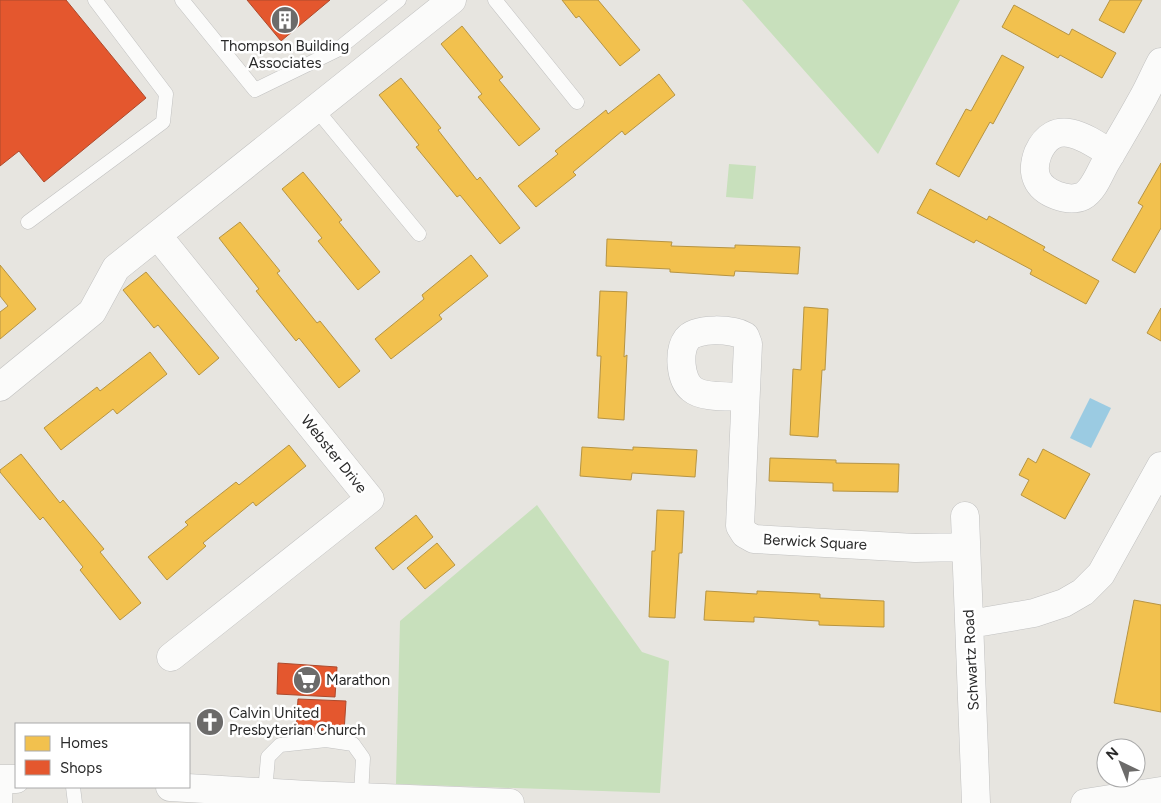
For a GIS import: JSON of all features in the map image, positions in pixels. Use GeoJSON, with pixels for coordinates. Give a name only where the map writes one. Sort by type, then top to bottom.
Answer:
{"type":"FeatureCollection","features":[{"type":"Feature","properties":{"kind":"street"},"geometry":{"type":"LineString","coordinates":[[0,387],[92,312],[116,268],[452,0]]}},
{"type":"Feature","properties":{"kind":"street"},"geometry":{"type":"LineString","coordinates":[[1111,154],[1161,62]]}},
{"type":"Feature","properties":{"kind":"street","name":"Webster Drive"},"geometry":{"type":"LineString","coordinates":[[158,236],[370,498],[171,656]]}},
{"type":"Feature","properties":{"kind":"street","name":"Berwick Square"},"geometry":{"type":"LineString","coordinates":[[744,397],[740,526],[745,534],[754,539],[915,548],[966,547]]}},
{"type":"Feature","properties":{"kind":"street"},"geometry":{"type":"LineString","coordinates":[[970,624],[1034,613],[1064,603],[1083,592],[1101,574],[1161,466]]}},
{"type":"Feature","properties":{"kind":"street","name":"Schwartz Road"},"geometry":{"type":"LineString","coordinates":[[965,516],[976,803]]}},
{"type":"Feature","properties":{"kind":"street"},"geometry":{"type":"LineString","coordinates":[[189,788],[265,792],[308,799],[361,796],[510,803]]}},
{"type":"Feature","properties":{"kind":"street"},"geometry":{"type":"LineString","coordinates":[[1084,803],[1161,791]]}},
{"type":"Feature","properties":{"kind":"lane"},"geometry":{"type":"LineString","coordinates":[[28,222],[163,122],[166,94],[95,0]]}},
{"type":"Feature","properties":{"kind":"lane"},"geometry":{"type":"LineString","coordinates":[[182,0],[255,90],[337,50],[399,0]]}},
{"type":"Feature","properties":{"kind":"lane"},"geometry":{"type":"LineString","coordinates":[[495,0],[577,102]]}},
{"type":"Feature","properties":{"kind":"lane"},"geometry":{"type":"LineString","coordinates":[[316,109],[419,234]]}},
{"type":"Feature","properties":{"kind":"lane"},"geometry":{"type":"LineString","coordinates":[[265,792],[268,757],[280,746],[326,740],[353,744],[363,758],[361,796]]}},
{"type":"Feature","properties":{"kind":"lane"},"geometry":{"type":"LineString","coordinates":[[73,788],[75,803]]}},
{"type":"Feature","properties":{"kind":"green space"},"geometry":{"type":"Polygon","coordinates":[[[742,0],[960,0],[878,154],[742,0]]]}},
{"type":"Feature","properties":{"kind":"green space"},"geometry":{"type":"Polygon","coordinates":[[[729,164],[756,166],[753,199],[726,197],[729,164]]]}},
{"type":"Feature","properties":{"kind":"green space"},"geometry":{"type":"Polygon","coordinates":[[[537,505],[642,652],[669,661],[660,793],[396,784],[400,621],[537,505]]]}},
{"type":"Feature","properties":{"kind":"water"},"geometry":{"type":"Polygon","coordinates":[[[1090,398],[1111,408],[1091,448],[1070,438],[1090,398]]]}},
{"type":"Feature","properties":{"kind":"building: Homes"},"geometry":{"type":"Polygon","coordinates":[[[562,0],[598,0],[640,50],[620,66],[579,16],[576,18],[562,0]]]}},
{"type":"Feature","properties":{"kind":"building: Homes"},"geometry":{"type":"Polygon","coordinates":[[[1110,0],[1142,0],[1124,33],[1099,20],[1110,0]]]}},
{"type":"Feature","properties":{"kind":"building: Homes"},"geometry":{"type":"Polygon","coordinates":[[[1014,5],[1069,35],[1072,29],[1116,53],[1102,78],[1060,55],[1058,58],[1002,27],[1014,5]]]}},
{"type":"Feature","properties":{"kind":"building: Homes"},"geometry":{"type":"Polygon","coordinates":[[[462,26],[503,77],[499,80],[540,129],[519,146],[478,97],[482,94],[441,44],[462,26]]]}},
{"type":"Feature","properties":{"kind":"building: Homes"},"geometry":{"type":"Polygon","coordinates":[[[1002,55],[1024,67],[993,124],[990,122],[959,177],[936,164],[966,109],[971,111],[1002,55]]]}},
{"type":"Feature","properties":{"kind":"building: Homes"},"geometry":{"type":"Polygon","coordinates":[[[659,74],[675,95],[625,135],[622,131],[573,172],[576,175],[536,207],[518,186],[558,154],[555,151],[606,110],[608,114],[659,74]]]}},
{"type":"Feature","properties":{"kind":"building: Homes"},"geometry":{"type":"Polygon","coordinates":[[[401,78],[441,128],[438,130],[477,180],[480,177],[520,228],[500,244],[460,195],[457,197],[416,147],[419,145],[379,95],[401,78]]]}},
{"type":"Feature","properties":{"kind":"building: Homes"},"geometry":{"type":"Polygon","coordinates":[[[1161,163],[1161,228],[1135,273],[1112,260],[1143,206],[1138,203],[1161,163]]]}},
{"type":"Feature","properties":{"kind":"building: Homes"},"geometry":{"type":"Polygon","coordinates":[[[303,172],[342,220],[339,222],[380,272],[358,290],[318,241],[322,238],[282,189],[303,172]]]}},
{"type":"Feature","properties":{"kind":"building: Homes"},"geometry":{"type":"Polygon","coordinates":[[[930,189],[987,220],[989,216],[1045,247],[1043,250],[1099,281],[1086,304],[1030,274],[1032,270],[976,240],[974,243],[917,213],[930,189]]]}},
{"type":"Feature","properties":{"kind":"building: Homes"},"geometry":{"type":"Polygon","coordinates":[[[240,222],[280,271],[277,273],[317,323],[320,321],[360,371],[339,388],[299,338],[296,341],[256,291],[259,289],[219,238],[240,222]]]}},
{"type":"Feature","properties":{"kind":"building: Homes"},"geometry":{"type":"Polygon","coordinates":[[[607,239],[672,242],[671,246],[735,248],[735,245],[800,247],[798,274],[735,271],[734,276],[670,272],[670,269],[606,266],[607,239]]]}},
{"type":"Feature","properties":{"kind":"building: Homes"},"geometry":{"type":"Polygon","coordinates":[[[471,255],[488,276],[439,315],[442,319],[391,359],[375,339],[424,299],[422,295],[471,255]]]}},
{"type":"Feature","properties":{"kind":"building: Homes"},"geometry":{"type":"Polygon","coordinates":[[[0,265],[36,309],[0,339],[0,312],[8,306],[0,296],[0,265]]]}},
{"type":"Feature","properties":{"kind":"building: Homes"},"geometry":{"type":"Polygon","coordinates":[[[146,272],[219,358],[199,375],[158,325],[154,328],[123,290],[146,272]]]}},
{"type":"Feature","properties":{"kind":"building: Homes"},"geometry":{"type":"Polygon","coordinates":[[[600,291],[627,292],[624,420],[598,418],[601,356],[597,356],[600,291]]]}},
{"type":"Feature","properties":{"kind":"building: Homes"},"geometry":{"type":"Polygon","coordinates":[[[804,307],[828,309],[825,370],[822,370],[818,437],[790,435],[793,369],[801,370],[804,307]]]}},
{"type":"Feature","properties":{"kind":"building: Homes"},"geometry":{"type":"Polygon","coordinates":[[[1161,308],[1161,341],[1147,333],[1161,308]]]}},
{"type":"Feature","properties":{"kind":"building: Homes"},"geometry":{"type":"Polygon","coordinates":[[[150,352],[167,374],[117,414],[113,409],[61,450],[44,428],[97,387],[100,391],[150,352]]]}},
{"type":"Feature","properties":{"kind":"building: Homes"},"geometry":{"type":"Polygon","coordinates":[[[289,445],[306,466],[256,506],[253,502],[203,543],[206,546],[167,580],[148,557],[188,525],[185,522],[236,482],[239,485],[289,445]]]}},
{"type":"Feature","properties":{"kind":"building: Homes"},"geometry":{"type":"Polygon","coordinates":[[[582,447],[633,450],[633,447],[697,450],[695,477],[632,473],[631,480],[580,476],[582,447]]]}},
{"type":"Feature","properties":{"kind":"building: Homes"},"geometry":{"type":"Polygon","coordinates":[[[1043,449],[1090,474],[1065,519],[1021,495],[1029,480],[1019,475],[1028,458],[1036,463],[1043,449]]]}},
{"type":"Feature","properties":{"kind":"building: Homes"},"geometry":{"type":"Polygon","coordinates":[[[21,454],[60,503],[63,500],[104,549],[100,552],[141,603],[120,620],[80,570],[83,567],[43,517],[40,520],[0,472],[0,470],[21,454]]]}},
{"type":"Feature","properties":{"kind":"building: Homes"},"geometry":{"type":"Polygon","coordinates":[[[770,458],[836,460],[836,463],[899,464],[898,492],[833,491],[833,483],[769,481],[770,458]]]}},
{"type":"Feature","properties":{"kind":"building: Homes"},"geometry":{"type":"Polygon","coordinates":[[[657,510],[684,511],[682,553],[679,553],[675,618],[649,617],[652,551],[655,551],[657,510]]]}},
{"type":"Feature","properties":{"kind":"building: Homes"},"geometry":{"type":"Polygon","coordinates":[[[416,515],[433,537],[393,570],[375,548],[416,515]]]}},
{"type":"Feature","properties":{"kind":"building: Homes"},"geometry":{"type":"Polygon","coordinates":[[[437,543],[455,565],[425,589],[407,568],[437,543]]]}},
{"type":"Feature","properties":{"kind":"building: Homes"},"geometry":{"type":"Polygon","coordinates":[[[706,591],[757,594],[757,591],[820,594],[820,598],[884,601],[884,627],[819,625],[819,621],[754,617],[754,622],[704,620],[706,591]]]}},
{"type":"Feature","properties":{"kind":"building: Homes"},"geometry":{"type":"Polygon","coordinates":[[[1134,600],[1161,605],[1161,712],[1114,703],[1134,600]]]}},
{"type":"Feature","properties":{"kind":"building: Shops"},"geometry":{"type":"Polygon","coordinates":[[[0,0],[66,0],[146,98],[44,182],[19,151],[0,166],[0,0]]]}},
{"type":"Feature","properties":{"kind":"building: Shops","name":"Thompson Building Associates"},"geometry":{"type":"Polygon","coordinates":[[[247,0],[330,0],[281,41],[247,0]]]}},
{"type":"Feature","properties":{"kind":"building: Shops","name":"Marathon"},"geometry":{"type":"Polygon","coordinates":[[[278,663],[337,667],[335,697],[277,694],[278,663]]]}},
{"type":"Feature","properties":{"kind":"building: Shops","name":"Marathon"},"geometry":{"type":"Polygon","coordinates":[[[298,699],[346,701],[344,732],[296,729],[298,699]]]}},
{"type":"Feature","properties":{"kind":"place","name":"Thompson Building Associates"},"geometry":{"type":"Point","coordinates":[285,20]}},
{"type":"Feature","properties":{"kind":"place","name":"Marathon"},"geometry":{"type":"Point","coordinates":[307,680]}},
{"type":"Feature","properties":{"kind":"place","name":"Calvin United Presbyterian Church"},"geometry":{"type":"Point","coordinates":[210,722]}}]}
